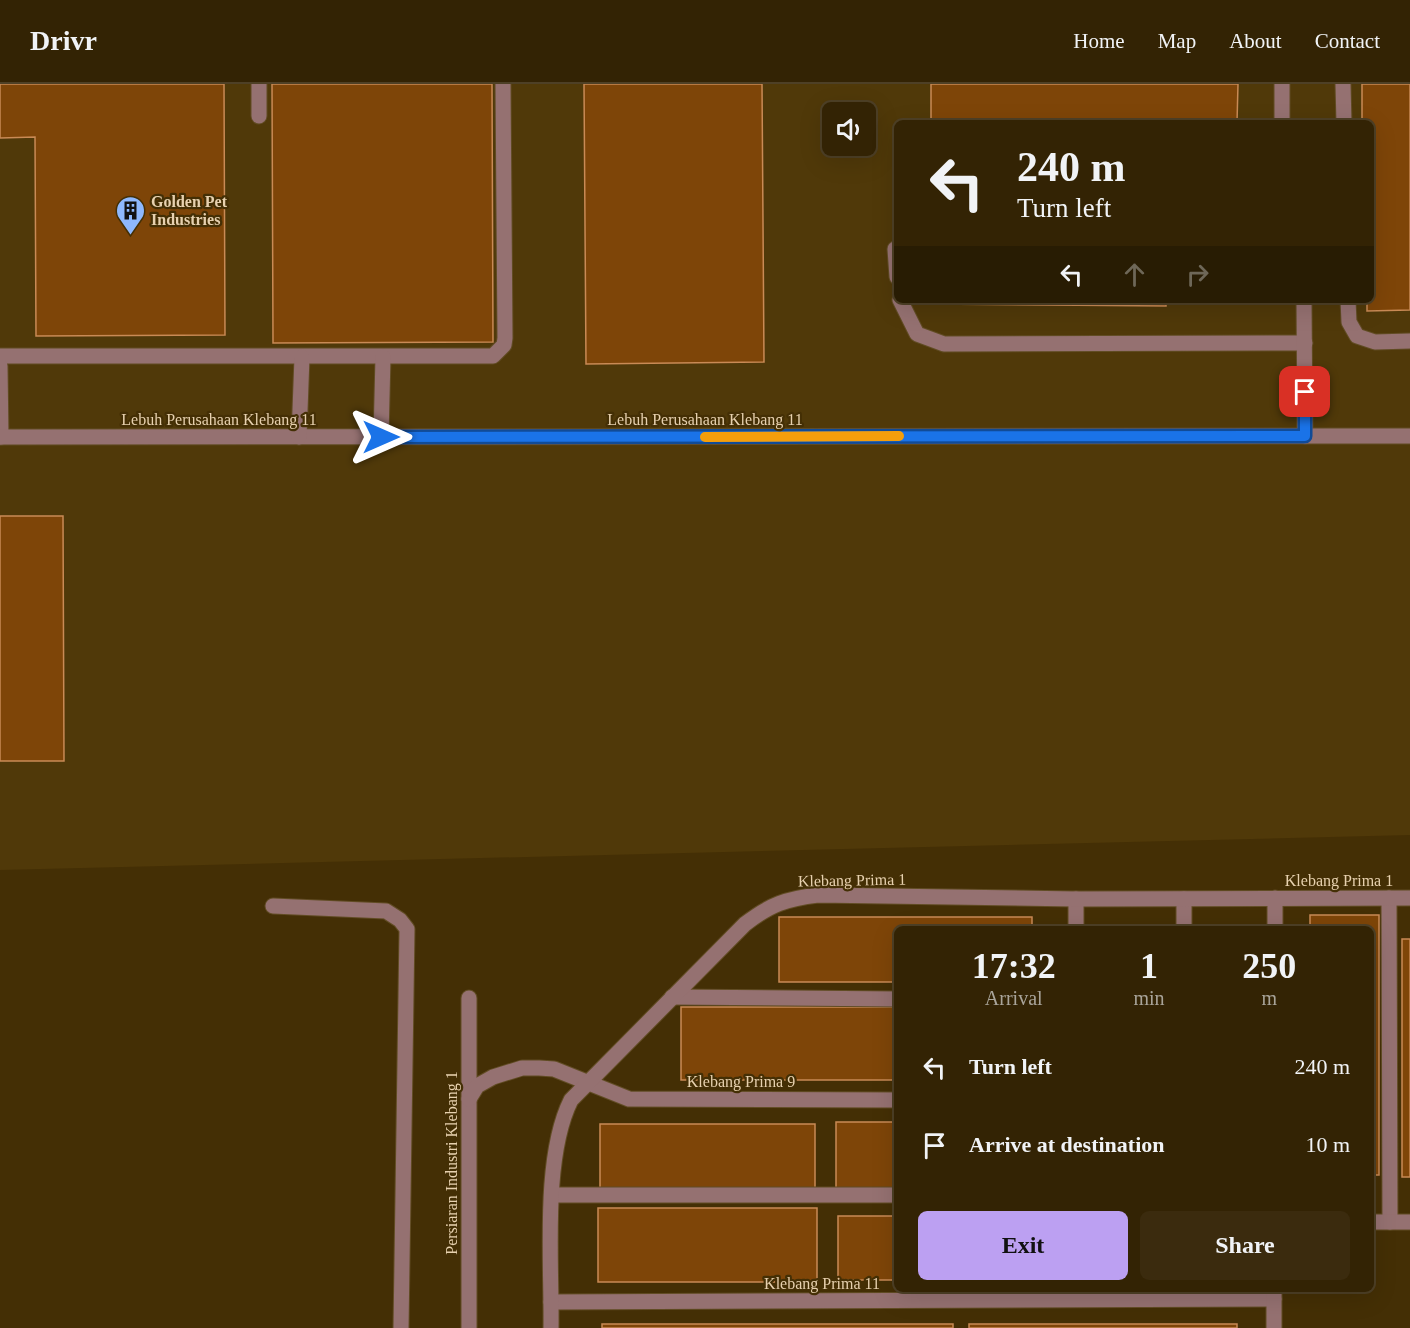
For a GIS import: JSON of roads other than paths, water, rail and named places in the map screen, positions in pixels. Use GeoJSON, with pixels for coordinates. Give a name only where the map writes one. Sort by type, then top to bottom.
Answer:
{"type":"FeatureCollection","features":[{"type":"Feature","properties":{"kind":"street"},"geometry":{"type":"LineString","coordinates":[[259,84],[259,116]]}},
{"type":"Feature","properties":{"kind":"street"},"geometry":{"type":"LineString","coordinates":[[0,356],[486,357],[500,352],[504,345],[503,84]]}},
{"type":"Feature","properties":{"kind":"street"},"geometry":{"type":"LineString","coordinates":[[1282,84],[1282,120]]}},
{"type":"Feature","properties":{"kind":"street"},"geometry":{"type":"LineString","coordinates":[[1343,84],[1344,120]]}},
{"type":"Feature","properties":{"kind":"street"},"geometry":{"type":"LineString","coordinates":[[902,303],[917,334],[944,344],[1305,343]]}},
{"type":"Feature","properties":{"kind":"street"},"geometry":{"type":"LineString","coordinates":[[1304,303],[1305,436]]}},
{"type":"Feature","properties":{"kind":"street"},"geometry":{"type":"LineString","coordinates":[[1348,303],[1349,322],[1358,336],[1375,342],[1410,341]]}},
{"type":"Feature","properties":{"kind":"street"},"geometry":{"type":"LineString","coordinates":[[298,437],[302,357]]}},
{"type":"Feature","properties":{"kind":"street"},"geometry":{"type":"LineString","coordinates":[[381,437],[383,357]]}},
{"type":"Feature","properties":{"kind":"street"},"geometry":{"type":"LineString","coordinates":[[0,366],[0,438]]}},
{"type":"Feature","properties":{"kind":"street","name":"Lebuh Perusahaan Klebang 11"},"geometry":{"type":"LineString","coordinates":[[0,438],[1410,436]]}},
{"type":"Feature","properties":{"kind":"street","name":"Klebang Prima 1"},"geometry":{"type":"LineString","coordinates":[[551,1328],[553,1195],[562,1116],[571,1100],[588,1082],[745,924],[768,907],[791,898],[818,895],[1076,899],[1410,898]]}},
{"type":"Feature","properties":{"kind":"street"},"geometry":{"type":"LineString","coordinates":[[1275,898],[1275,926]]}},
{"type":"Feature","properties":{"kind":"street"},"geometry":{"type":"LineString","coordinates":[[1389,898],[1390,1222]]}},
{"type":"Feature","properties":{"kind":"street"},"geometry":{"type":"LineString","coordinates":[[1076,899],[1076,926]]}},
{"type":"Feature","properties":{"kind":"street"},"geometry":{"type":"LineString","coordinates":[[1184,899],[1184,926]]}},
{"type":"Feature","properties":{"kind":"street"},"geometry":{"type":"LineString","coordinates":[[273,906],[386,912],[400,920],[407,929],[401,1328]]}},
{"type":"Feature","properties":{"kind":"street"},"geometry":{"type":"LineString","coordinates":[[672,997],[894,999]]}},
{"type":"Feature","properties":{"kind":"street","name":"Persiaran Industri Klebang 1"},"geometry":{"type":"LineString","coordinates":[[469,998],[469,1328]]}},
{"type":"Feature","properties":{"kind":"street","name":"Klebang Prima 9"},"geometry":{"type":"LineString","coordinates":[[469,1099],[477,1086],[522,1068],[554,1069],[628,1099],[894,1100]]}},
{"type":"Feature","properties":{"kind":"street"},"geometry":{"type":"LineString","coordinates":[[553,1195],[894,1195]]}},
{"type":"Feature","properties":{"kind":"street"},"geometry":{"type":"LineString","coordinates":[[1374,1222],[1410,1222]]}},
{"type":"Feature","properties":{"kind":"street","name":"Klebang Prima 11"},"geometry":{"type":"LineString","coordinates":[[551,1302],[1075,1294],[1274,1294]]}},
{"type":"Feature","properties":{"kind":"street"},"geometry":{"type":"LineString","coordinates":[[1274,1294],[1274,1328]]}},
{"type":"Feature","properties":{"kind":"place","name":"Golden Pet Industries"},"geometry":{"type":"Point","coordinates":[130,236]}}]}
